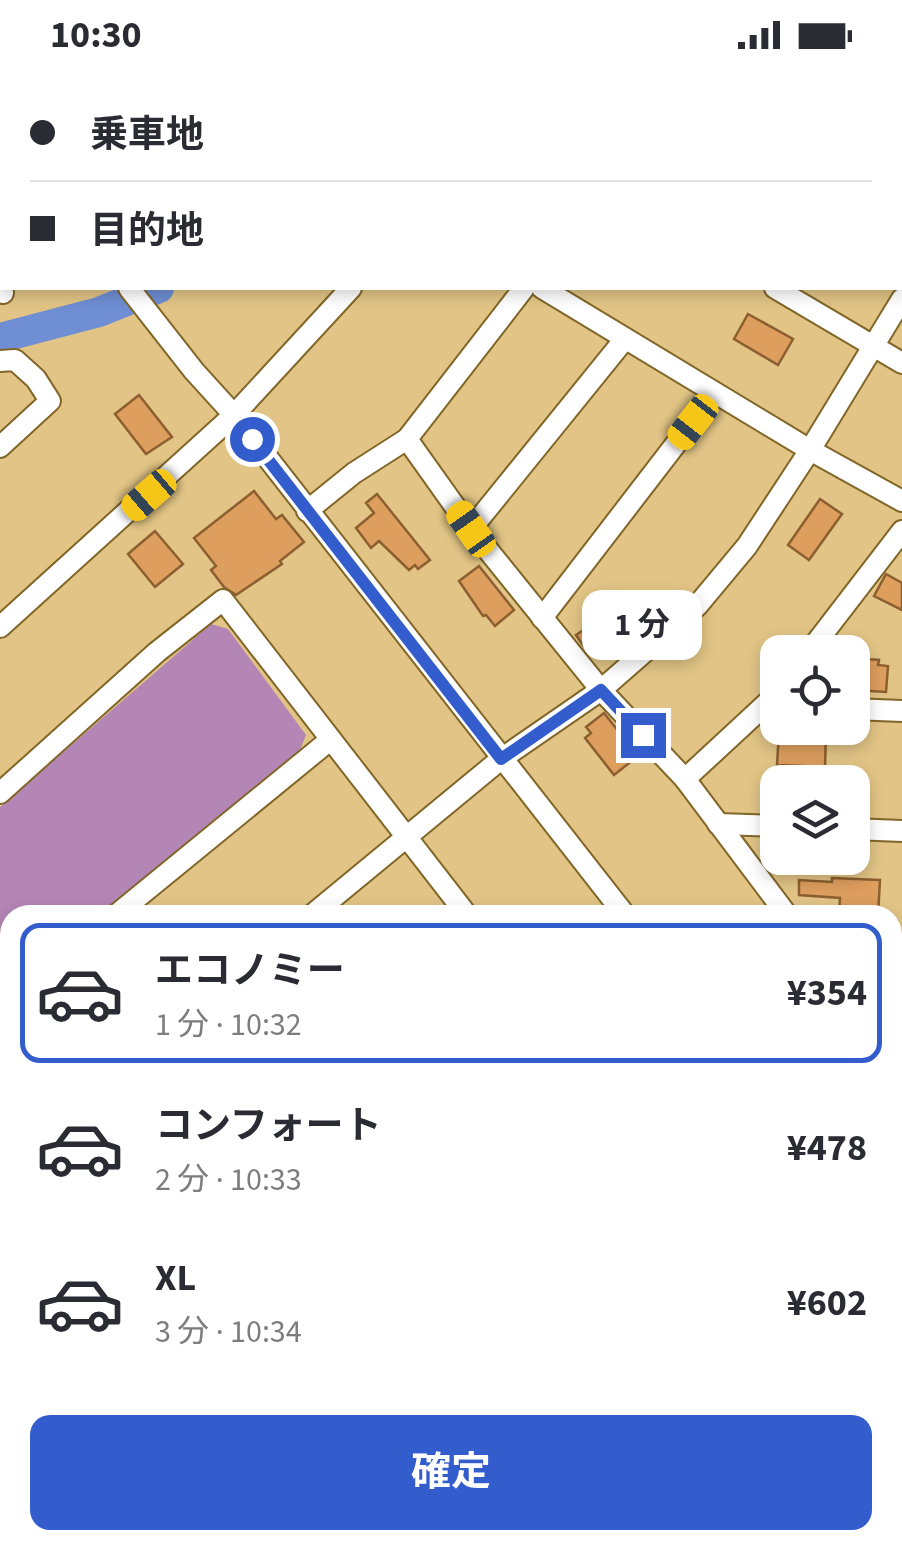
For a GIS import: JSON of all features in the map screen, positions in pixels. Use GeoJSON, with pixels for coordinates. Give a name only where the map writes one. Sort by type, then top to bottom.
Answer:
{"type":"FeatureCollection","features":[{"type":"Feature","properties":{"kind":"street"},"geometry":{"type":"LineString","coordinates":[[131,290],[234,415],[617,905]]}},
{"type":"Feature","properties":{"kind":"street"},"geometry":{"type":"LineString","coordinates":[[0,626],[234,415],[350,290]]}},
{"type":"Feature","properties":{"kind":"street"},"geometry":{"type":"LineString","coordinates":[[307,511],[354,473],[408,440],[522,290]]}},
{"type":"Feature","properties":{"kind":"street"},"geometry":{"type":"LineString","coordinates":[[545,290],[810,450],[902,500]]}},
{"type":"Feature","properties":{"kind":"street"},"geometry":{"type":"LineString","coordinates":[[777,290],[902,363]]}},
{"type":"Feature","properties":{"kind":"street"},"geometry":{"type":"LineString","coordinates":[[326,905],[501,759],[601,690],[697,606],[747,546],[902,298]]}},
{"type":"Feature","properties":{"kind":"street"},"geometry":{"type":"LineString","coordinates":[[471,529],[624,340]]}},
{"type":"Feature","properties":{"kind":"street"},"geometry":{"type":"LineString","coordinates":[[0,362],[15,360],[36,379],[50,401],[0,447]]}},
{"type":"Feature","properties":{"kind":"street"},"geometry":{"type":"LineString","coordinates":[[542,618],[715,394]]}},
{"type":"Feature","properties":{"kind":"street"},"geometry":{"type":"LineString","coordinates":[[408,440],[471,529],[542,618],[601,690],[685,779],[779,905]]}},
{"type":"Feature","properties":{"kind":"street"},"geometry":{"type":"LineString","coordinates":[[822,635],[902,531]]}},
{"type":"Feature","properties":{"kind":"street"},"geometry":{"type":"LineString","coordinates":[[0,793],[157,652],[223,600],[459,905]]}},
{"type":"Feature","properties":{"kind":"street"},"geometry":{"type":"LineString","coordinates":[[870,710],[902,711]]}},
{"type":"Feature","properties":{"kind":"street"},"geometry":{"type":"LineString","coordinates":[[685,779],[760,713]]}},
{"type":"Feature","properties":{"kind":"street"},"geometry":{"type":"LineString","coordinates":[[128,905],[330,740]]}},
{"type":"Feature","properties":{"kind":"street"},"geometry":{"type":"LineString","coordinates":[[718,824],[760,825]]}},
{"type":"Feature","properties":{"kind":"street"},"geometry":{"type":"LineString","coordinates":[[870,830],[902,831]]}},
{"type":"Feature","properties":{"kind":"street"},"geometry":{"type":"LineString","coordinates":[[902,1386],[902,1395]]}},
{"type":"Feature","properties":{"kind":"shaded area"},"geometry":{"type":"Polygon","coordinates":[[[211,624],[228,629],[306,735],[300,750],[111,905],[0,905],[0,807],[211,624]]]}},
{"type":"Feature","properties":{"kind":"building"},"geometry":{"type":"Polygon","coordinates":[[[748,314],[793,339],[778,365],[734,339],[748,314]]]}},
{"type":"Feature","properties":{"kind":"building"},"geometry":{"type":"Polygon","coordinates":[[[139,395],[172,437],[146,454],[115,414],[139,395]]]}},
{"type":"Feature","properties":{"kind":"building"},"geometry":{"type":"Polygon","coordinates":[[[254,491],[276,519],[282,515],[304,542],[280,561],[282,564],[236,595],[211,570],[216,566],[194,538],[254,491]]]}},
{"type":"Feature","properties":{"kind":"building"},"geometry":{"type":"Polygon","coordinates":[[[377,494],[430,560],[418,569],[415,565],[409,570],[379,541],[371,548],[356,528],[374,513],[366,503],[377,494]]]}},
{"type":"Feature","properties":{"kind":"building"},"geometry":{"type":"Polygon","coordinates":[[[820,499],[842,514],[809,560],[788,545],[820,499]]]}},
{"type":"Feature","properties":{"kind":"building"},"geometry":{"type":"Polygon","coordinates":[[[155,531],[183,564],[155,587],[128,554],[155,531]]]}},
{"type":"Feature","properties":{"kind":"building"},"geometry":{"type":"Polygon","coordinates":[[[479,566],[514,610],[495,626],[483,616],[459,581],[479,566]]]}},
{"type":"Feature","properties":{"kind":"building"},"geometry":{"type":"Polygon","coordinates":[[[886,574],[902,583],[902,610],[874,596],[886,574]]]}},
{"type":"Feature","properties":{"kind":"building"},"geometry":{"type":"Polygon","coordinates":[[[626,601],[643,620],[638,624],[643,632],[628,643],[623,635],[595,655],[591,648],[587,651],[576,635],[626,601]]]}},
{"type":"Feature","properties":{"kind":"building"},"geometry":{"type":"Polygon","coordinates":[[[870,659],[888,666],[886,692],[870,691],[870,659]]]}},
{"type":"Feature","properties":{"kind":"building"},"geometry":{"type":"Polygon","coordinates":[[[604,713],[638,756],[614,775],[585,738],[591,733],[586,727],[604,713]]]}},
{"type":"Feature","properties":{"kind":"building"},"geometry":{"type":"Polygon","coordinates":[[[778,745],[826,745],[825,765],[777,765],[778,745]]]}},
{"type":"Feature","properties":{"kind":"building"},"geometry":{"type":"Polygon","coordinates":[[[832,878],[880,880],[879,905],[840,905],[840,898],[799,895],[799,880],[832,882],[832,878]]]}},
{"type":"Feature","properties":{"kind":"waterway"},"geometry":{"type":"LineString","coordinates":[[0,338],[99,312],[154,290]]}},
{"type":"Feature","properties":{"kind":"route"},"geometry":{"type":"LineString","coordinates":[[252,439],[501,759],[601,690],[643,735]]}}]}
